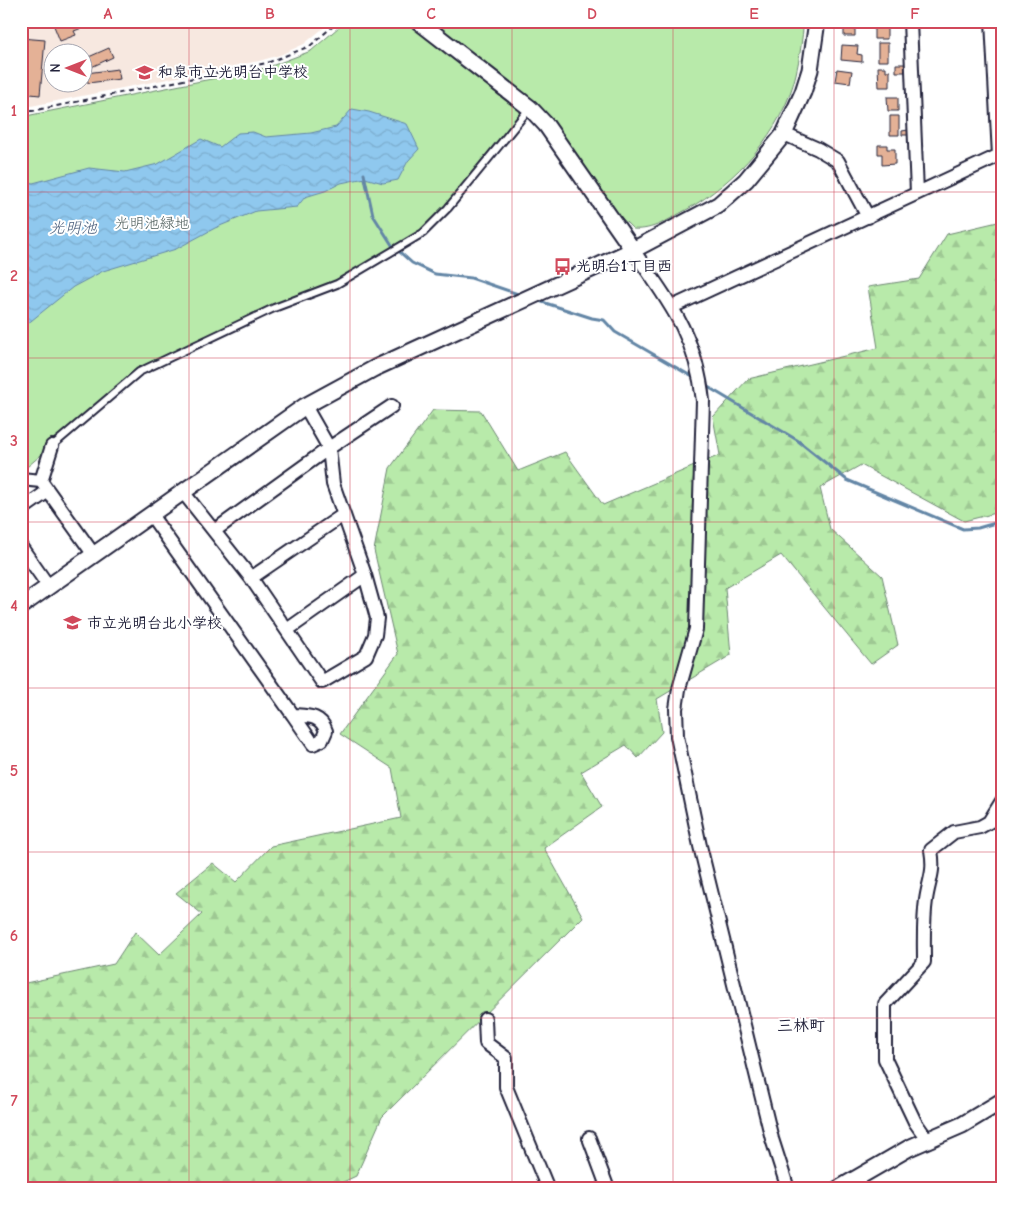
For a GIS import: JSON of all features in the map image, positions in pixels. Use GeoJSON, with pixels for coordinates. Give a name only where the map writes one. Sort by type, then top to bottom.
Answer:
{"type":"FeatureCollection","features":[{"type":"Feature","properties":{"kind":"street"},"geometry":{"type":"LineString","coordinates":[[418,21],[530,108],[546,125],[672,307],[694,352],[700,372],[703,401],[696,629],[679,689],[676,709],[677,736],[700,846],[772,1139],[788,1189]]}},
{"type":"Feature","properties":{"kind":"street"},"geometry":{"type":"LineString","coordinates":[[21,606],[305,406],[375,368],[633,250],[718,205],[746,180],[784,134],[803,92],[810,70],[817,21]]}},
{"type":"Feature","properties":{"kind":"street"},"geometry":{"type":"LineString","coordinates":[[910,21],[917,193]]}},
{"type":"Feature","properties":{"kind":"street"},"geometry":{"type":"LineString","coordinates":[[672,307],[1000,155],[992,21]]}},
{"type":"Feature","properties":{"kind":"street"},"geometry":{"type":"LineString","coordinates":[[784,134],[818,149],[838,162],[868,217]]}},
{"type":"Feature","properties":{"kind":"street"},"geometry":{"type":"LineString","coordinates":[[183,492],[251,578],[322,682],[366,656],[375,635],[377,618],[365,575],[332,484],[329,448],[305,406]]}},
{"type":"Feature","properties":{"kind":"street"},"geometry":{"type":"LineString","coordinates":[[214,531],[329,448],[392,406]]}},
{"type":"Feature","properties":{"kind":"street"},"geometry":{"type":"LineString","coordinates":[[21,510],[45,486],[52,446]]}},
{"type":"Feature","properties":{"kind":"street"},"geometry":{"type":"LineString","coordinates":[[21,479],[45,486],[94,555]]}},
{"type":"Feature","properties":{"kind":"street"},"geometry":{"type":"LineString","coordinates":[[151,515],[293,715]]}},
{"type":"Feature","properties":{"kind":"street"},"geometry":{"type":"LineString","coordinates":[[251,578],[343,515]]}},
{"type":"Feature","properties":{"kind":"street"},"geometry":{"type":"LineString","coordinates":[[21,547],[49,586]]}},
{"type":"Feature","properties":{"kind":"street"},"geometry":{"type":"LineString","coordinates":[[287,630],[365,575]]}},
{"type":"Feature","properties":{"kind":"street"},"geometry":{"type":"LineString","coordinates":[[927,1139],[915,1122],[885,1059],[885,1004],[924,962],[923,939],[926,898],[933,873],[931,850],[954,832],[980,827],[989,822],[1002,801]]}},
{"type":"Feature","properties":{"kind":"street"},"geometry":{"type":"LineString","coordinates":[[485,1019],[486,1043],[506,1058],[506,1087],[548,1189]]}},
{"type":"Feature","properties":{"kind":"street"},"geometry":{"type":"LineString","coordinates":[[838,1189],[927,1139],[962,1125],[1002,1101]]}},
{"type":"Feature","properties":{"kind":"street"},"geometry":{"type":"LineString","coordinates":[[589,1138],[608,1189]]}},
{"type":"Feature","properties":{"kind":"lane"},"geometry":{"type":"LineString","coordinates":[[52,446],[139,372],[274,308],[337,284],[423,233],[448,208],[530,108]]}},
{"type":"Feature","properties":{"kind":"path"},"geometry":{"type":"LineString","coordinates":[[21,111],[32,111],[267,63],[310,46],[339,21]]}},
{"type":"Feature","properties":{"kind":"shaded area","name":"和泉市立光明台中学校"},"geometry":{"type":"Polygon","coordinates":[[[21,21],[332,21],[304,44],[280,55],[259,61],[21,108],[21,21]]]}},
{"type":"Feature","properties":{"kind":"green space","name":"光明池緑地"},"geometry":{"type":"Polygon","coordinates":[[[346,21],[804,21],[801,48],[790,95],[769,135],[739,170],[705,198],[686,210],[654,226],[633,229],[615,211],[555,123],[534,102],[423,233],[337,284],[274,308],[139,372],[21,472],[21,117],[266,68],[311,51],[346,21]]]}},
{"type":"Feature","properties":{"kind":"green space"},"geometry":{"type":"Polygon","coordinates":[[[1002,221],[1002,504],[996,513],[964,521],[861,465],[820,488],[830,529],[882,576],[898,645],[871,664],[781,555],[725,588],[731,655],[657,699],[662,732],[638,758],[626,745],[581,772],[602,807],[544,848],[583,917],[382,1117],[356,1176],[328,1189],[21,1189],[21,984],[114,964],[135,932],[159,955],[202,914],[176,893],[213,863],[236,882],[271,846],[401,818],[392,768],[340,734],[398,654],[374,550],[390,468],[433,410],[481,411],[518,471],[565,452],[603,505],[720,455],[713,417],[748,379],[878,348],[868,287],[919,279],[947,234],[1002,221]]]}},
{"type":"Feature","properties":{"kind":"water","name":"光明池"},"geometry":{"type":"Polygon","coordinates":[[[352,109],[369,112],[407,124],[419,149],[408,161],[398,180],[383,183],[365,178],[341,183],[325,191],[305,197],[297,207],[256,211],[215,228],[176,249],[103,271],[73,287],[21,329],[21,181],[33,183],[89,168],[125,172],[158,164],[201,139],[220,147],[238,133],[253,132],[266,137],[311,133],[336,127],[352,109]]]}},
{"type":"Feature","properties":{"kind":"building"},"geometry":{"type":"Polygon","coordinates":[[[52,21],[79,21],[82,28],[74,31],[76,35],[60,41],[52,21]]]}},
{"type":"Feature","properties":{"kind":"building"},"geometry":{"type":"Polygon","coordinates":[[[844,21],[855,22],[855,36],[844,36],[844,21]]]}},
{"type":"Feature","properties":{"kind":"building"},"geometry":{"type":"Polygon","coordinates":[[[874,21],[887,21],[887,39],[874,39],[874,21]]]}},
{"type":"Feature","properties":{"kind":"building"},"geometry":{"type":"Polygon","coordinates":[[[21,38],[45,40],[45,42],[42,42],[40,95],[21,93],[21,38]]]}},
{"type":"Feature","properties":{"kind":"building"},"geometry":{"type":"Polygon","coordinates":[[[878,43],[888,43],[888,61],[878,61],[878,43]]]}},
{"type":"Feature","properties":{"kind":"building"},"geometry":{"type":"Polygon","coordinates":[[[842,45],[858,46],[857,54],[862,55],[862,62],[841,60],[842,45]]]}},
{"type":"Feature","properties":{"kind":"building"},"geometry":{"type":"Polygon","coordinates":[[[109,48],[113,57],[92,67],[92,56],[109,48]]]}},
{"type":"Feature","properties":{"kind":"building"},"geometry":{"type":"Polygon","coordinates":[[[896,64],[905,64],[905,72],[896,72],[896,64]]]}},
{"type":"Feature","properties":{"kind":"building"},"geometry":{"type":"Polygon","coordinates":[[[878,67],[886,67],[886,71],[890,71],[890,87],[879,87],[878,67]]]}},
{"type":"Feature","properties":{"kind":"building"},"geometry":{"type":"Polygon","coordinates":[[[118,69],[120,79],[92,82],[92,72],[118,69]]]}},
{"type":"Feature","properties":{"kind":"building"},"geometry":{"type":"Polygon","coordinates":[[[837,69],[852,71],[850,83],[835,81],[837,69]]]}},
{"type":"Feature","properties":{"kind":"building"},"geometry":{"type":"Polygon","coordinates":[[[887,97],[898,97],[898,111],[888,111],[887,97]]]}},
{"type":"Feature","properties":{"kind":"building"},"geometry":{"type":"Polygon","coordinates":[[[890,116],[899,116],[899,135],[890,135],[890,116]]]}},
{"type":"Feature","properties":{"kind":"building"},"geometry":{"type":"Polygon","coordinates":[[[908,130],[908,135],[902,135],[902,131],[908,130]]]}},
{"type":"Feature","properties":{"kind":"building"},"geometry":{"type":"Polygon","coordinates":[[[878,145],[887,145],[887,149],[895,149],[895,164],[882,165],[882,154],[878,154],[878,145]]]}},
{"type":"Feature","properties":{"kind":"waterway"},"geometry":{"type":"LineString","coordinates":[[364,174],[373,215],[392,245],[412,263],[435,274],[471,278],[521,295]]}},
{"type":"Feature","properties":{"kind":"waterway"},"geometry":{"type":"LineString","coordinates":[[536,300],[604,320],[615,332],[696,379]]}},
{"type":"Feature","properties":{"kind":"waterway"},"geometry":{"type":"LineString","coordinates":[[703,384],[797,440],[847,480],[963,529],[978,528],[1002,521]]}},
{"type":"Feature","properties":{"kind":"place","name":"和泉市立光明台中学校"},"geometry":{"type":"Point","coordinates":[144,72]}},
{"type":"Feature","properties":{"kind":"place","name":"光明台1丁目西"},"geometry":{"type":"Point","coordinates":[562,266]}},
{"type":"Feature","properties":{"kind":"place","name":"市立光明台北小学校"},"geometry":{"type":"Point","coordinates":[73,623]}},
{"type":"Feature","properties":{"kind":"district","name":"三林町"},"geometry":{"type":"Point","coordinates":[801,1025]}}]}
